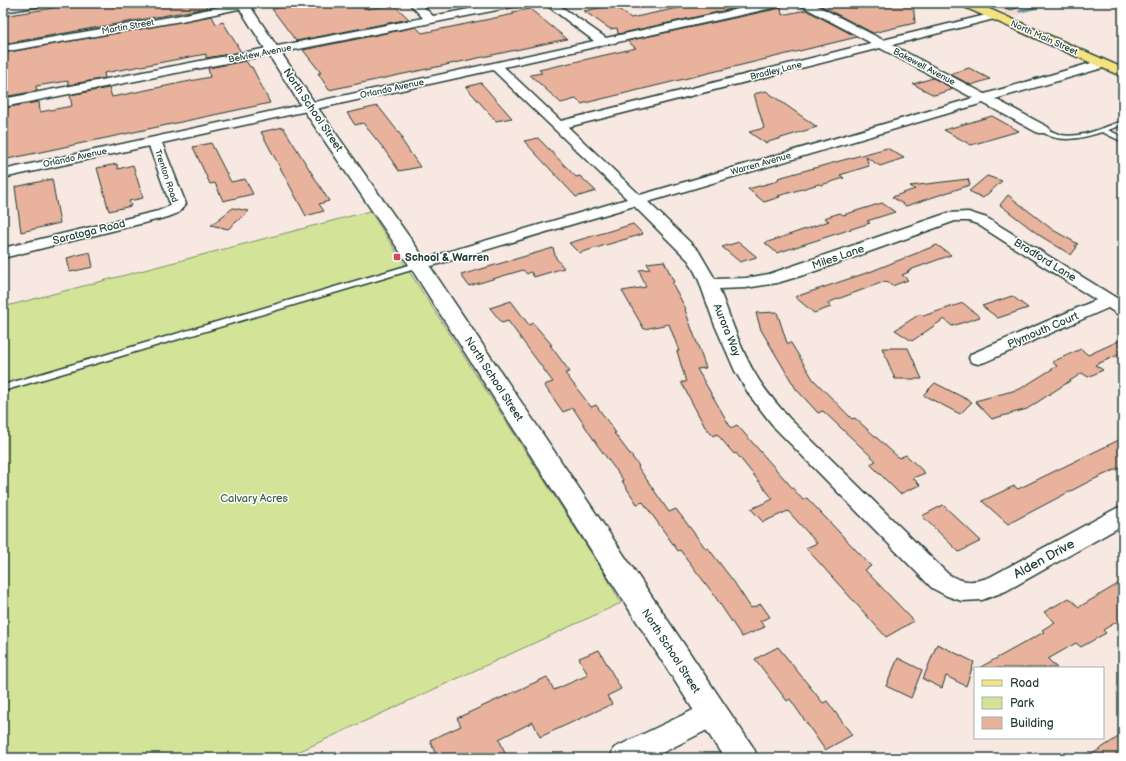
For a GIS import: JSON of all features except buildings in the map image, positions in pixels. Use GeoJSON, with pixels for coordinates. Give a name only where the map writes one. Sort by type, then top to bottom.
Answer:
{"type":"FeatureCollection","features":[{"type":"Feature","properties":{"kind":"main road","name":"North Main Street"},"geometry":{"type":"LineString","coordinates":[[969,5],[1123,73]]}},
{"type":"Feature","properties":{"kind":"street"},"geometry":{"type":"LineString","coordinates":[[3,9],[42,3]]}},
{"type":"Feature","properties":{"kind":"street"},"geometry":{"type":"LineString","coordinates":[[414,3],[431,20]]}},
{"type":"Feature","properties":{"kind":"street","name":"Belview Avenue"},"geometry":{"type":"LineString","coordinates":[[3,103],[517,3]]}},
{"type":"Feature","properties":{"kind":"street"},"geometry":{"type":"LineString","coordinates":[[549,3],[604,42]]}},
{"type":"Feature","properties":{"kind":"street","name":"Orlando Avenue"},"geometry":{"type":"LineString","coordinates":[[3,174],[780,3]]}},
{"type":"Feature","properties":{"kind":"street","name":"Bakewell Avenue"},"geometry":{"type":"LineString","coordinates":[[804,3],[1043,130]]}},
{"type":"Feature","properties":{"kind":"street","name":"Martin Street"},"geometry":{"type":"LineString","coordinates":[[3,49],[181,18],[246,4]]}},
{"type":"Feature","properties":{"kind":"street","name":"North School Street"},"geometry":{"type":"LineString","coordinates":[[246,4],[310,107],[419,264],[742,758]]}},
{"type":"Feature","properties":{"kind":"street","name":"Bradley Lane"},"geometry":{"type":"LineString","coordinates":[[559,125],[994,16]]}},
{"type":"Feature","properties":{"kind":"street","name":"Warren Avenue"},"geometry":{"type":"LineString","coordinates":[[419,264],[1102,64]]}},
{"type":"Feature","properties":{"kind":"street","name":"Aurora Way"},"geometry":{"type":"LineString","coordinates":[[496,66],[692,253],[701,265],[710,284],[723,323],[744,371],[767,406],[782,423],[940,582],[961,591]]}},
{"type":"Feature","properties":{"kind":"street","name":"Trenton Road"},"geometry":{"type":"LineString","coordinates":[[154,141],[178,204],[173,210]]}},
{"type":"Feature","properties":{"kind":"street","name":"Saratoga Road"},"geometry":{"type":"LineString","coordinates":[[3,253],[163,214],[173,210]]}},
{"type":"Feature","properties":{"kind":"street","name":"Miles Lane"},"geometry":{"type":"LineString","coordinates":[[710,284],[746,282],[771,278],[801,270],[953,216],[964,216]]}},
{"type":"Feature","properties":{"kind":"street","name":"Bradford Lane"},"geometry":{"type":"LineString","coordinates":[[964,216],[973,217],[982,221],[1116,306]]}},
{"type":"Feature","properties":{"kind":"street","name":"Plymouth Court"},"geometry":{"type":"LineString","coordinates":[[978,358],[1116,306]]}},
{"type":"Feature","properties":{"kind":"street","name":"Alden Drive"},"geometry":{"type":"LineString","coordinates":[[961,591],[978,592],[998,584],[1123,515]]}},
{"type":"Feature","properties":{"kind":"street"},"geometry":{"type":"LineString","coordinates":[[624,758],[712,714]]}},
{"type":"Feature","properties":{"kind":"lane"},"geometry":{"type":"LineString","coordinates":[[3,4],[9,3]]}},
{"type":"Feature","properties":{"kind":"lane"},"geometry":{"type":"LineString","coordinates":[[969,5],[986,3]]}},
{"type":"Feature","properties":{"kind":"lane"},"geometry":{"type":"LineString","coordinates":[[1001,3],[1010,7],[1027,3]]}},
{"type":"Feature","properties":{"kind":"lane"},"geometry":{"type":"LineString","coordinates":[[1043,130],[1056,137],[1078,137],[1123,123]]}},
{"type":"Feature","properties":{"kind":"lane"},"geometry":{"type":"LineString","coordinates":[[1103,130],[1123,140]]}},
{"type":"Feature","properties":{"kind":"lane"},"geometry":{"type":"LineString","coordinates":[[3,388],[419,264]]}},
{"type":"Feature","properties":{"kind":"shaded area"},"geometry":{"type":"Polygon","coordinates":[[[985,3],[1065,3],[1012,16],[985,3]]]}},
{"type":"Feature","properties":{"kind":"green space","name":"Calvary Acres"},"geometry":{"type":"Polygon","coordinates":[[[370,211],[606,576],[621,603],[285,758],[3,758],[3,307],[370,211]]]}},
{"type":"Feature","properties":{"kind":"waterway"},"geometry":{"type":"LineString","coordinates":[[1020,11],[1053,3]]}},
{"type":"Feature","properties":{"kind":"place","name":"School & Warren"},"geometry":{"type":"Point","coordinates":[397,257]}}]}
